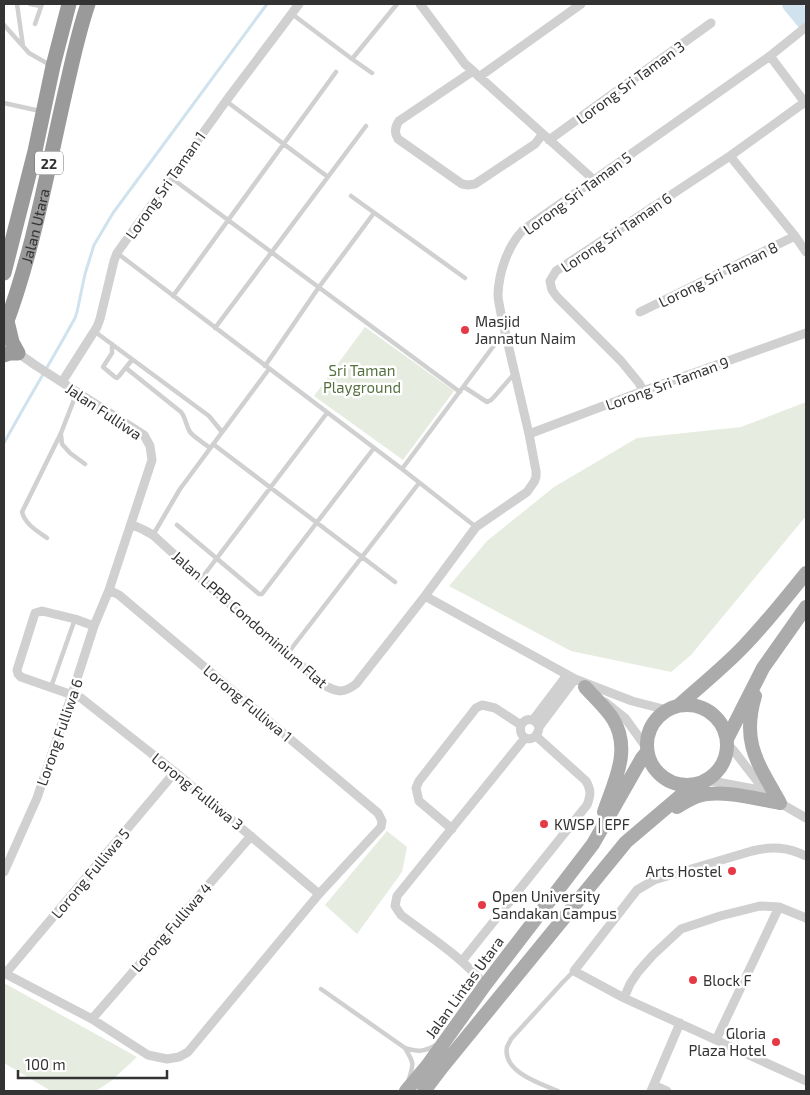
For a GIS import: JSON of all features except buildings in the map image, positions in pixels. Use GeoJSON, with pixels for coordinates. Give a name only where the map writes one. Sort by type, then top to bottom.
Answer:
{"type":"FeatureCollection","features":[{"type":"Feature","properties":{"kind":"highway","name":"Jalan Utara"},"geometry":{"type":"LineString","coordinates":[[4,273],[69,4]]}},
{"type":"Feature","properties":{"kind":"highway","name":"Jalan Utara"},"geometry":{"type":"LineString","coordinates":[[5,325],[28,258],[73,58],[88,4]]}},
{"type":"Feature","properties":{"kind":"highway"},"geometry":{"type":"LineString","coordinates":[[55,60],[73,58]]}},
{"type":"Feature","properties":{"kind":"highway"},"geometry":{"type":"LineString","coordinates":[[5,325],[12,342],[11,354]]}},
{"type":"Feature","properties":{"kind":"main road"},"geometry":{"type":"LineString","coordinates":[[806,573],[743,647],[672,708],[658,717],[651,726],[647,736],[646,750],[652,767],[663,778],[677,785],[699,784],[717,773],[725,760],[728,742],[763,668],[806,607]]}},
{"type":"Feature","properties":{"kind":"main road"},"geometry":{"type":"LineString","coordinates":[[763,668],[752,706],[750,733],[757,760],[780,803]]}},
{"type":"Feature","properties":{"kind":"main road"},"geometry":{"type":"LineString","coordinates":[[576,681],[612,718],[622,739],[621,762],[593,844]]}},
{"type":"Feature","properties":{"kind":"main road"},"geometry":{"type":"LineString","coordinates":[[672,708],[691,705],[704,708],[715,716],[723,726],[728,742]]}},
{"type":"Feature","properties":{"kind":"main road","name":"Jalan Lintas Utara"},"geometry":{"type":"LineString","coordinates":[[406,1091],[427,1066],[485,985],[593,844],[646,750]]}},
{"type":"Feature","properties":{"kind":"main road","name":"Jalan Lintas Utara"},"geometry":{"type":"LineString","coordinates":[[424,1091],[626,842],[699,784]]}},
{"type":"Feature","properties":{"kind":"main road"},"geometry":{"type":"LineString","coordinates":[[626,842],[676,807],[697,796],[722,793],[780,803]]}},
{"type":"Feature","properties":{"kind":"street","name":"Lorong Sri Taman 1"},"geometry":{"type":"LineString","coordinates":[[62,382],[100,319],[117,253],[170,177],[298,4]]}},
{"type":"Feature","properties":{"kind":"street"},"geometry":{"type":"LineString","coordinates":[[420,4],[465,64],[594,180]]}},
{"type":"Feature","properties":{"kind":"street"},"geometry":{"type":"LineString","coordinates":[[476,74],[581,4]]}},
{"type":"Feature","properties":{"kind":"street","name":"Lorong Sri Taman 3"},"geometry":{"type":"LineString","coordinates":[[476,74],[399,121],[395,130],[395,135],[398,139],[462,184],[468,185],[475,184],[546,138],[711,23]]}},
{"type":"Feature","properties":{"kind":"street","name":"Lorong Sri Taman 5"},"geometry":{"type":"LineString","coordinates":[[476,527],[527,492],[536,476],[529,434],[498,295],[504,262],[512,244],[523,230],[770,56],[806,27]]}},
{"type":"Feature","properties":{"kind":"street"},"geometry":{"type":"LineString","coordinates":[[770,56],[805,103]]}},
{"type":"Feature","properties":{"kind":"street","name":"Lorong Sri Taman 6"},"geometry":{"type":"LineString","coordinates":[[643,391],[639,383],[621,361],[557,298],[552,290],[550,281],[556,271],[730,156],[805,103]]}},
{"type":"Feature","properties":{"kind":"street"},"geometry":{"type":"LineString","coordinates":[[730,156],[806,252]]}},
{"type":"Feature","properties":{"kind":"street","name":"Lorong Sri Taman 8"},"geometry":{"type":"LineString","coordinates":[[640,312],[795,236]]}},
{"type":"Feature","properties":{"kind":"street","name":"Lorong Sri Taman 9"},"geometry":{"type":"LineString","coordinates":[[529,434],[806,333]]}},
{"type":"Feature","properties":{"kind":"street","name":"Jalan Fulliwa"},"geometry":{"type":"LineString","coordinates":[[4,346],[11,354],[62,382],[144,435],[150,446],[152,460],[109,590]]}},
{"type":"Feature","properties":{"kind":"street","name":"Jalan LPPB Condominium Flat"},"geometry":{"type":"LineString","coordinates":[[131,524],[153,535],[324,685],[340,691],[347,690],[356,684],[426,596],[476,527]]}},
{"type":"Feature","properties":{"kind":"street","name":"Lorong Fulliwa 6"},"geometry":{"type":"LineString","coordinates":[[4,872],[37,798],[94,626],[109,590]]}},
{"type":"Feature","properties":{"kind":"street","name":"Lorong Fulliwa 1"},"geometry":{"type":"LineString","coordinates":[[109,590],[119,595],[378,813],[382,820],[381,827],[377,833],[319,894]]}},
{"type":"Feature","properties":{"kind":"street"},"geometry":{"type":"LineString","coordinates":[[426,596],[576,681],[618,712],[632,726],[646,750]]}},
{"type":"Feature","properties":{"kind":"street","name":"Lorong Fulliwa 3"},"geometry":{"type":"LineString","coordinates":[[94,626],[42,610],[35,613],[17,670],[18,674],[21,677],[81,698],[175,772],[319,894]]}},
{"type":"Feature","properties":{"kind":"street"},"geometry":{"type":"LineString","coordinates":[[576,681],[632,701],[672,708]]}},
{"type":"Feature","properties":{"kind":"street"},"geometry":{"type":"LineString","coordinates":[[462,961],[587,804],[590,788],[586,781],[536,728],[524,721],[520,731],[522,736],[531,739],[536,728],[576,681]]}},
{"type":"Feature","properties":{"kind":"street"},"geometry":{"type":"LineString","coordinates":[[452,829],[419,800],[416,788],[419,781],[476,708],[482,705],[495,708],[521,725]]}},
{"type":"Feature","properties":{"kind":"street"},"geometry":{"type":"LineString","coordinates":[[485,985],[462,961],[402,915],[395,906],[397,896],[525,738]]}},
{"type":"Feature","properties":{"kind":"street"},"geometry":{"type":"LineString","coordinates":[[728,742],[765,792],[806,818]]}},
{"type":"Feature","properties":{"kind":"street","name":"Lorong Fulliwa 5"},"geometry":{"type":"LineString","coordinates":[[4,974],[175,772]]}},
{"type":"Feature","properties":{"kind":"street"},"geometry":{"type":"LineString","coordinates":[[699,784],[712,781],[765,792]]}},
{"type":"Feature","properties":{"kind":"street","name":"Lorong Fulliwa 4"},"geometry":{"type":"LineString","coordinates":[[92,1019],[251,836]]}},
{"type":"Feature","properties":{"kind":"street"},"geometry":{"type":"LineString","coordinates":[[806,856],[787,849],[776,847],[764,848],[654,880],[637,890],[574,971],[624,998],[806,1081]]}},
{"type":"Feature","properties":{"kind":"street"},"geometry":{"type":"LineString","coordinates":[[4,974],[92,1019],[148,1054],[167,1059],[179,1057],[188,1052],[319,894]]}},
{"type":"Feature","properties":{"kind":"street"},"geometry":{"type":"LineString","coordinates":[[624,998],[638,972],[680,929],[760,906],[779,907],[806,918]]}},
{"type":"Feature","properties":{"kind":"street"},"geometry":{"type":"LineString","coordinates":[[716,1040],[779,907]]}},
{"type":"Feature","properties":{"kind":"street"},"geometry":{"type":"LineString","coordinates":[[667,1091],[652,1088],[680,1023]]}},
{"type":"Feature","properties":{"kind":"lane"},"geometry":{"type":"LineString","coordinates":[[17,4],[23,47]]}},
{"type":"Feature","properties":{"kind":"lane"},"geometry":{"type":"LineString","coordinates":[[30,4],[41,5],[35,24]]}},
{"type":"Feature","properties":{"kind":"lane"},"geometry":{"type":"LineString","coordinates":[[352,59],[398,4]]}},
{"type":"Feature","properties":{"kind":"lane"},"geometry":{"type":"LineString","coordinates":[[291,14],[372,74]]}},
{"type":"Feature","properties":{"kind":"lane"},"geometry":{"type":"LineString","coordinates":[[4,25],[29,53],[55,60]]}},
{"type":"Feature","properties":{"kind":"lane"},"geometry":{"type":"LineString","coordinates":[[173,296],[336,72]]}},
{"type":"Feature","properties":{"kind":"lane"},"geometry":{"type":"LineString","coordinates":[[226,101],[328,178]]}},
{"type":"Feature","properties":{"kind":"lane"},"geometry":{"type":"LineString","coordinates":[[4,103],[44,111]]}},
{"type":"Feature","properties":{"kind":"lane"},"geometry":{"type":"LineString","coordinates":[[215,328],[366,126]]}},
{"type":"Feature","properties":{"kind":"lane"},"geometry":{"type":"LineString","coordinates":[[170,177],[460,392]]}},
{"type":"Feature","properties":{"kind":"lane"},"geometry":{"type":"LineString","coordinates":[[351,196],[465,278]]}},
{"type":"Feature","properties":{"kind":"lane"},"geometry":{"type":"LineString","coordinates":[[153,535],[180,489],[267,367],[319,287],[374,213]]}},
{"type":"Feature","properties":{"kind":"lane"},"geometry":{"type":"LineString","coordinates":[[117,253],[476,527]]}},
{"type":"Feature","properties":{"kind":"lane"},"geometry":{"type":"LineString","coordinates":[[94,331],[208,416],[222,432]]}},
{"type":"Feature","properties":{"kind":"lane"},"geometry":{"type":"LineString","coordinates":[[402,469],[506,331]]}},
{"type":"Feature","properties":{"kind":"lane"},"geometry":{"type":"LineString","coordinates":[[112,344],[112,353],[103,367],[110,373],[117,378],[132,360]]}},
{"type":"Feature","properties":{"kind":"lane"},"geometry":{"type":"LineString","coordinates":[[126,368],[181,412],[191,433],[271,488],[395,582]]}},
{"type":"Feature","properties":{"kind":"lane"},"geometry":{"type":"LineString","coordinates":[[464,387],[487,402],[494,397],[515,372]]}},
{"type":"Feature","properties":{"kind":"lane"},"geometry":{"type":"LineString","coordinates":[[47,538],[28,523],[23,517],[22,512],[61,433],[77,392]]}},
{"type":"Feature","properties":{"kind":"lane"},"geometry":{"type":"LineString","coordinates":[[201,579],[327,413]]}},
{"type":"Feature","properties":{"kind":"lane"},"geometry":{"type":"LineString","coordinates":[[61,433],[62,444],[70,453],[85,464]]}},
{"type":"Feature","properties":{"kind":"lane"},"geometry":{"type":"LineString","coordinates":[[177,525],[262,594],[374,448]]}},
{"type":"Feature","properties":{"kind":"lane"},"geometry":{"type":"LineString","coordinates":[[288,653],[419,483]]}},
{"type":"Feature","properties":{"kind":"lane"},"geometry":{"type":"LineString","coordinates":[[51,687],[75,619]]}},
{"type":"Feature","properties":{"kind":"lane"},"geometry":{"type":"LineString","coordinates":[[558,1091],[516,1070],[510,1063],[507,1047],[511,1039],[574,971]]}},
{"type":"Feature","properties":{"kind":"lane"},"geometry":{"type":"LineString","coordinates":[[321,989],[405,1048],[416,1052],[428,1050],[446,1039]]}},
{"type":"Feature","properties":{"kind":"lane"},"geometry":{"type":"LineString","coordinates":[[405,1048],[412,1060],[413,1067],[406,1091]]}},
{"type":"Feature","properties":{"kind":"green space","name":"Sri Taman Playground"},"geometry":{"type":"Polygon","coordinates":[[[365,327],[454,391],[403,460],[314,396],[365,327]]]}},
{"type":"Feature","properties":{"kind":"green space"},"geometry":{"type":"Polygon","coordinates":[[[806,402],[806,516],[691,655],[671,672],[571,651],[449,586],[487,541],[554,487],[637,438],[741,427],[806,402]]]}},
{"type":"Feature","properties":{"kind":"green space"},"geometry":{"type":"Polygon","coordinates":[[[387,831],[407,847],[402,872],[357,934],[325,905],[387,831]]]}},
{"type":"Feature","properties":{"kind":"green space"},"geometry":{"type":"Polygon","coordinates":[[[4,983],[137,1057],[111,1081],[96,1091],[51,1091],[4,1063],[4,983]]]}},
{"type":"Feature","properties":{"kind":"waterway"},"geometry":{"type":"LineString","coordinates":[[4,443],[75,318],[94,245],[113,213],[267,4]]}},
{"type":"Feature","properties":{"kind":"waterway"},"geometry":{"type":"LineString","coordinates":[[791,4],[806,22]]}},
{"type":"Feature","properties":{"kind":"place","name":"Masjid Jannatun Naim"},"geometry":{"type":"Point","coordinates":[465,330]}},
{"type":"Feature","properties":{"kind":"place","name":"KWSP | EPF"},"geometry":{"type":"Point","coordinates":[544,824]}},
{"type":"Feature","properties":{"kind":"place","name":"Arts Hostel"},"geometry":{"type":"Point","coordinates":[732,871]}},
{"type":"Feature","properties":{"kind":"place","name":"Open University Sandakan Campus"},"geometry":{"type":"Point","coordinates":[482,905]}},
{"type":"Feature","properties":{"kind":"place","name":"Block F"},"geometry":{"type":"Point","coordinates":[693,980]}},
{"type":"Feature","properties":{"kind":"place","name":"Gloria Plaza Hotel"},"geometry":{"type":"Point","coordinates":[776,1042]}}]}
